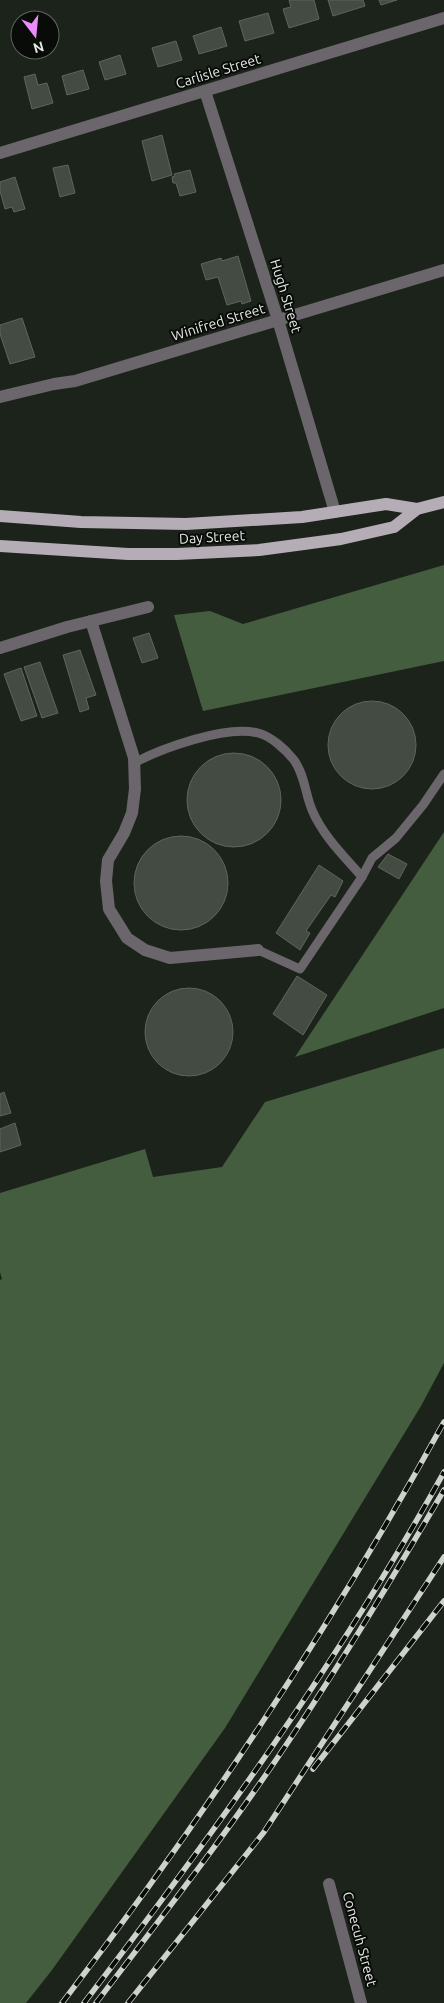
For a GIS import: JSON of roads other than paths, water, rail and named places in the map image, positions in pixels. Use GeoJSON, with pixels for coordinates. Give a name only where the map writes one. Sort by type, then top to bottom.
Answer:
{"type":"FeatureCollection","features":[{"type":"Feature","properties":{"kind":"main road","name":"Day Street"},"geometry":{"type":"LineString","coordinates":[[0,546],[128,554],[259,550],[341,540],[394,527],[417,509],[444,502]]}},
{"type":"Feature","properties":{"kind":"main road","name":"Day Street"},"geometry":{"type":"LineString","coordinates":[[0,516],[153,525],[227,522],[335,512],[386,504],[417,509]]}},
{"type":"Feature","properties":{"kind":"street","name":"Carlisle Street"},"geometry":{"type":"LineString","coordinates":[[0,153],[444,18]]}},
{"type":"Feature","properties":{"kind":"street","name":"Hugh Street"},"geometry":{"type":"LineString","coordinates":[[205,90],[278,320],[335,512]]}},
{"type":"Feature","properties":{"kind":"street","name":"Winifred Street"},"geometry":{"type":"LineString","coordinates":[[0,397],[75,380],[444,270]]}},
{"type":"Feature","properties":{"kind":"street"},"geometry":{"type":"LineString","coordinates":[[0,648],[91,621],[148,607]]}},
{"type":"Feature","properties":{"kind":"street"},"geometry":{"type":"LineString","coordinates":[[91,621],[134,763],[135,789],[132,813],[124,833],[108,860],[106,881],[109,909],[127,938],[145,950],[170,958],[258,950]]}},
{"type":"Feature","properties":{"kind":"street","name":"Conecuh Street"},"geometry":{"type":"LineString","coordinates":[[329,1884],[361,2003]]}},
{"type":"Feature","properties":{"kind":"lane"},"geometry":{"type":"LineString","coordinates":[[134,763],[186,742],[230,731],[259,733],[282,747],[294,761],[304,778],[312,809],[326,836],[362,877]]}},
{"type":"Feature","properties":{"kind":"lane"},"geometry":{"type":"LineString","coordinates":[[258,950],[300,968],[362,877],[372,858],[396,838],[423,805],[444,774]]}},
{"type":"Feature","properties":{"kind":"railway"},"geometry":{"type":"LineString","coordinates":[[62,2003],[165,1863],[264,1720],[357,1573],[444,1422]]}},
{"type":"Feature","properties":{"kind":"railway"},"geometry":{"type":"LineString","coordinates":[[84,2003],[228,1810],[319,1678],[404,1542],[444,1472]]}},
{"type":"Feature","properties":{"kind":"railway"},"geometry":{"type":"LineString","coordinates":[[96,2003],[212,1850],[278,1757],[363,1625],[444,1490]]}},
{"type":"Feature","properties":{"kind":"railway"},"geometry":{"type":"LineString","coordinates":[[128,2003],[264,1832],[444,1557]]}},
{"type":"Feature","properties":{"kind":"railway"},"geometry":{"type":"LineString","coordinates":[[313,1769],[444,1601]]}}]}
